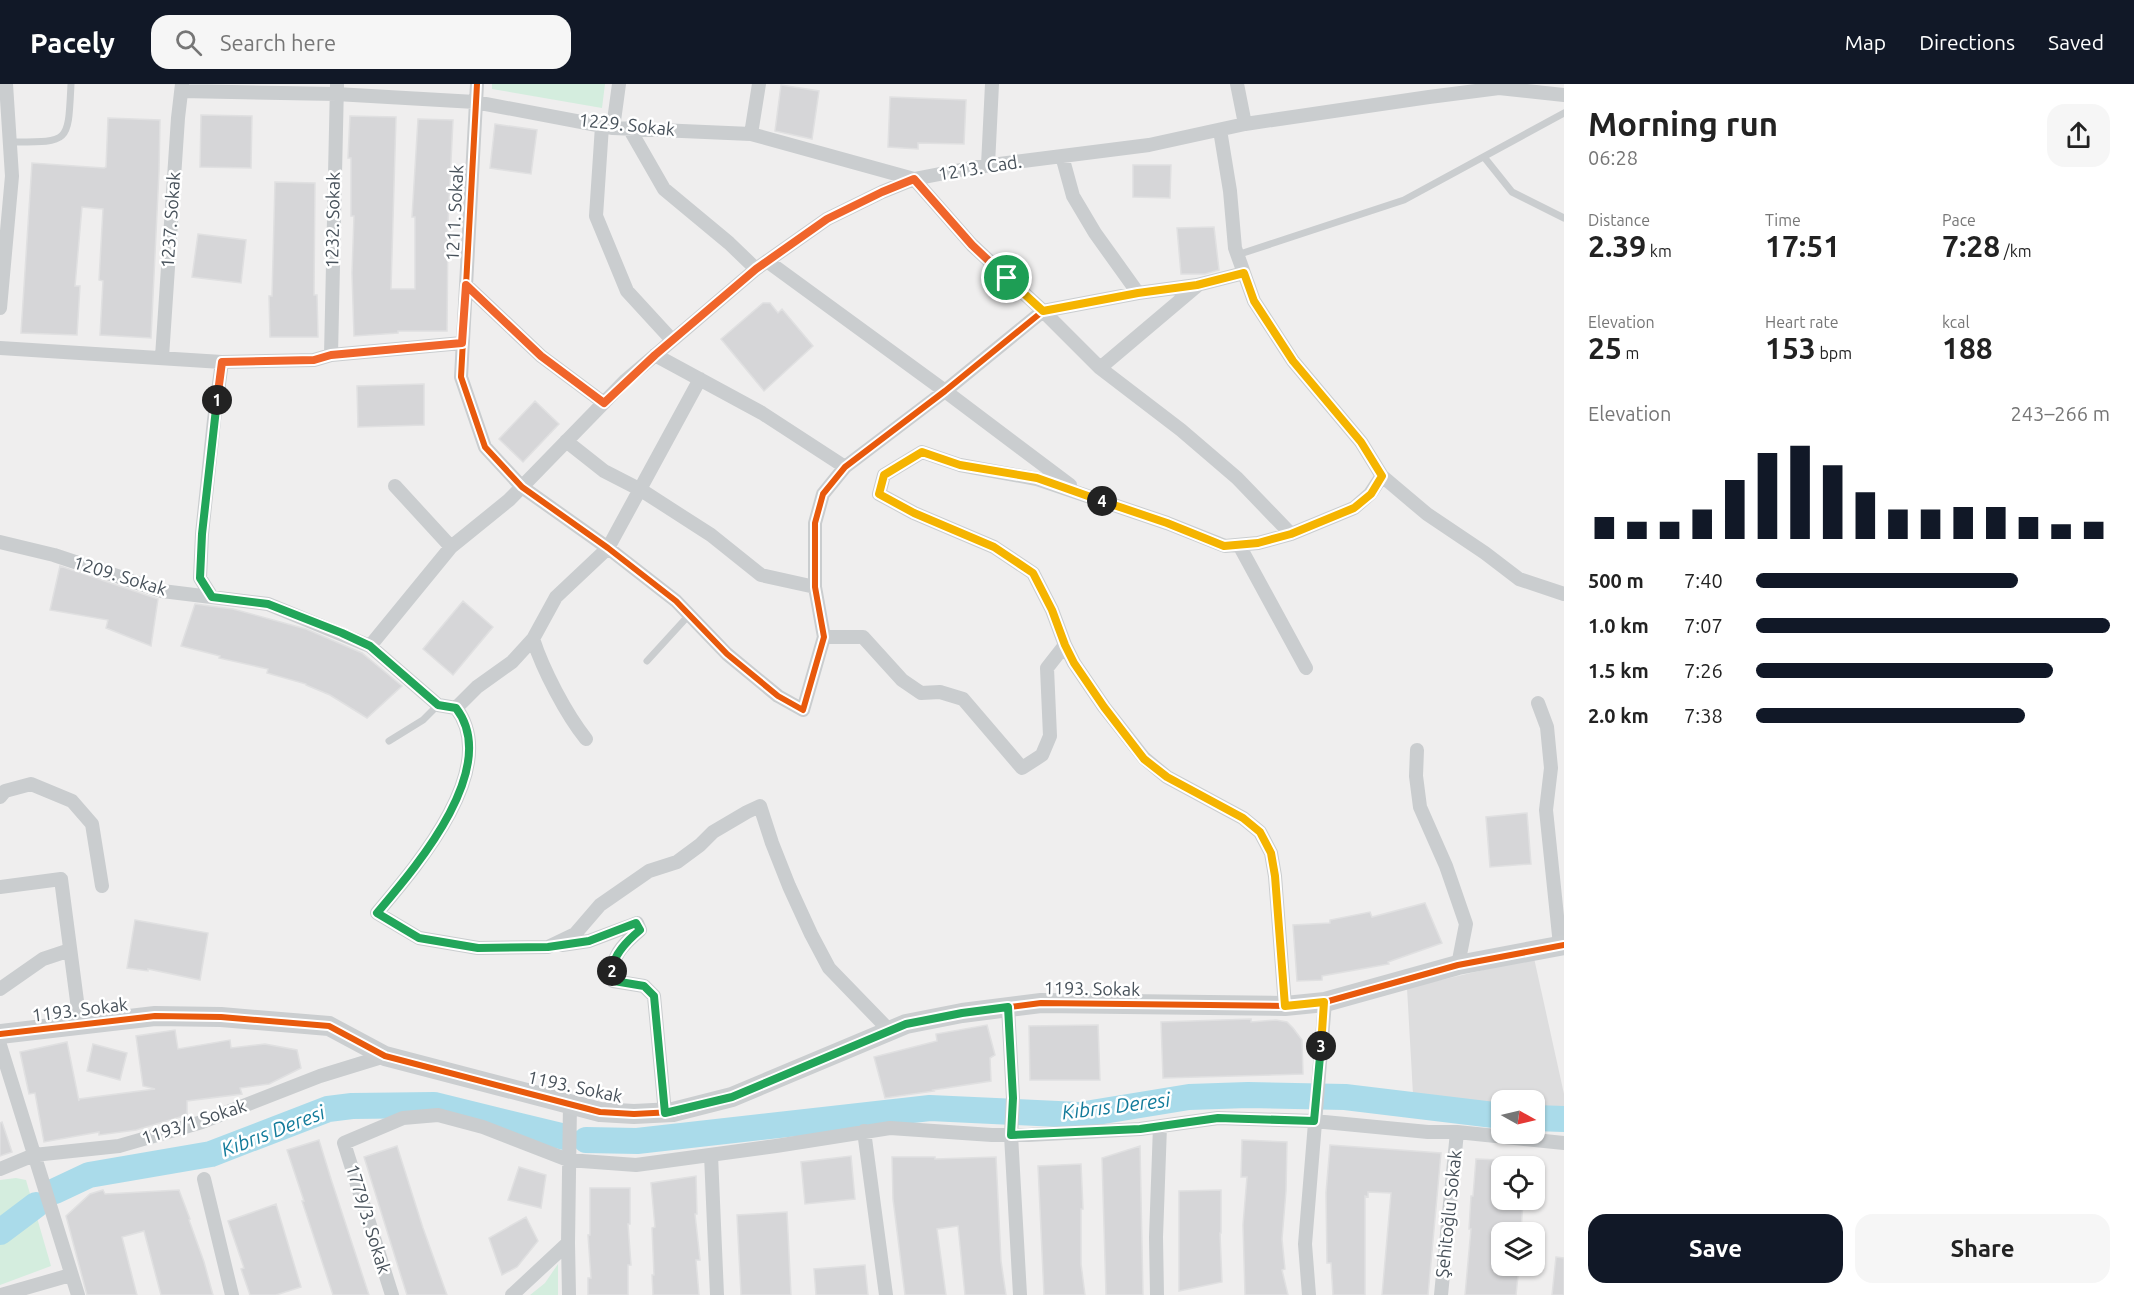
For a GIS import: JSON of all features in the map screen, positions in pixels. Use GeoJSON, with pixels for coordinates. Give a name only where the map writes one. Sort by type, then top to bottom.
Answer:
{"type":"FeatureCollection","features":[{"type":"Feature","properties":{"kind":"street"},"geometry":{"type":"LineString","coordinates":[[0,308],[12,176],[6,84]]}},
{"type":"Feature","properties":{"kind":"street","name":"1211. Sokak"},"geometry":{"type":"LineString","coordinates":[[477,84],[461,377],[485,447],[522,487],[608,548],[676,601],[727,654],[778,696],[803,710],[824,637]]}},
{"type":"Feature","properties":{"kind":"street"},"geometry":{"type":"LineString","coordinates":[[619,84],[608,127],[596,216],[627,291],[672,340]]}},
{"type":"Feature","properties":{"kind":"street"},"geometry":{"type":"LineString","coordinates":[[751,134],[759,84]]}},
{"type":"Feature","properties":{"kind":"street"},"geometry":{"type":"LineString","coordinates":[[988,165],[992,84]]}},
{"type":"Feature","properties":{"kind":"street"},"geometry":{"type":"LineString","coordinates":[[1237,84],[1245,124]]}},
{"type":"Feature","properties":{"kind":"street","name":"1229. Sokak"},"geometry":{"type":"LineString","coordinates":[[182,87],[336,89],[475,102],[608,127],[751,134],[914,179]]}},
{"type":"Feature","properties":{"kind":"street","name":"1237. Sokak"},"geometry":{"type":"LineString","coordinates":[[162,357],[182,87]]}},
{"type":"Feature","properties":{"kind":"street","name":"1213. Cad."},"geometry":{"type":"LineString","coordinates":[[370,646],[451,548],[509,500],[604,403],[655,355],[761,265],[827,219],[882,192],[914,179],[988,165],[1149,145],[1245,124],[1499,88],[1564,95]]}},
{"type":"Feature","properties":{"kind":"street","name":"1232. Sokak"},"geometry":{"type":"LineString","coordinates":[[331,355],[336,89]]}},
{"type":"Feature","properties":{"kind":"street"},"geometry":{"type":"LineString","coordinates":[[629,128],[664,189],[729,243],[945,391],[1082,494]]}},
{"type":"Feature","properties":{"kind":"street"},"geometry":{"type":"LineString","coordinates":[[1220,130],[1237,255],[1254,301],[1293,361],[1361,442],[1382,476],[1427,514],[1519,579],[1564,594]]}},
{"type":"Feature","properties":{"kind":"street"},"geometry":{"type":"LineString","coordinates":[[1062,156],[1073,196],[1095,233],[1138,293]]}},
{"type":"Feature","properties":{"kind":"street"},"geometry":{"type":"LineString","coordinates":[[914,179],[972,245],[1100,368],[1181,430],[1237,478],[1291,534]]}},
{"type":"Feature","properties":{"kind":"street"},"geometry":{"type":"LineString","coordinates":[[1065,645],[1047,668],[1050,736],[1042,755],[1022,768],[963,699],[940,692],[921,693],[902,680],[863,637],[824,637],[815,587],[814,523],[823,494],[844,467],[945,391],[1043,311],[1138,293],[1197,285],[1244,273]]}},
{"type":"Feature","properties":{"kind":"street"},"geometry":{"type":"LineString","coordinates":[[466,285],[541,356],[604,403]]}},
{"type":"Feature","properties":{"kind":"street"},"geometry":{"type":"LineString","coordinates":[[1100,368],[1197,285]]}},
{"type":"Feature","properties":{"kind":"street"},"geometry":{"type":"LineString","coordinates":[[0,348],[222,362],[314,360],[331,355],[462,343]]}},
{"type":"Feature","properties":{"kind":"street"},"geometry":{"type":"LineString","coordinates":[[655,355],[762,413],[844,467]]}},
{"type":"Feature","properties":{"kind":"street"},"geometry":{"type":"LineString","coordinates":[[212,597],[200,578],[214,420],[222,362]]}},
{"type":"Feature","properties":{"kind":"street"},"geometry":{"type":"LineString","coordinates":[[456,708],[477,687],[512,662],[533,639],[556,597],[608,548],[700,379]]}},
{"type":"Feature","properties":{"kind":"street"},"geometry":{"type":"LineString","coordinates":[[566,441],[604,471],[641,490],[711,535],[761,575],[815,587]]}},
{"type":"Feature","properties":{"kind":"street"},"geometry":{"type":"LineString","coordinates":[[1285,1006],[1275,876],[1271,853],[1260,832],[1243,818],[1167,777],[1144,759],[1074,663],[1052,610],[1033,573],[994,547],[914,513],[879,494],[884,475],[922,452],[960,465],[1037,478],[1167,523],[1224,546],[1258,543],[1291,534],[1354,508],[1371,494],[1382,476]]}},
{"type":"Feature","properties":{"kind":"street"},"geometry":{"type":"LineString","coordinates":[[395,486],[451,548]]}},
{"type":"Feature","properties":{"kind":"street","name":"1209. Sokak"},"geometry":{"type":"LineString","coordinates":[[0,542],[54,555],[162,591],[268,604],[370,646],[438,705]]}},
{"type":"Feature","properties":{"kind":"street"},"geometry":{"type":"LineString","coordinates":[[1239,545],[1306,668]]}},
{"type":"Feature","properties":{"kind":"street"},"geometry":{"type":"LineString","coordinates":[[533,639],[537,652],[576,726],[586,740]]}},
{"type":"Feature","properties":{"kind":"street"},"geometry":{"type":"LineString","coordinates":[[1538,703],[1547,727],[1551,768],[1546,810],[1562,945]]}},
{"type":"Feature","properties":{"kind":"street"},"geometry":{"type":"LineString","coordinates":[[438,705],[456,708],[464,718],[470,753],[466,776],[448,814],[421,860],[377,913],[419,938],[478,948],[548,947],[589,941],[636,923],[640,930],[622,948],[612,967],[614,981],[644,986],[654,996],[665,1113]]}},
{"type":"Feature","properties":{"kind":"street"},"geometry":{"type":"LineString","coordinates":[[1417,750],[1416,776],[1420,807],[1446,866],[1466,924],[1458,965]]}},
{"type":"Feature","properties":{"kind":"street"},"geometry":{"type":"LineString","coordinates":[[0,797],[5,791],[31,784],[72,801],[92,824],[102,886]]}},
{"type":"Feature","properties":{"kind":"street"},"geometry":{"type":"LineString","coordinates":[[548,947],[575,934],[600,905],[649,871],[677,862],[713,832],[760,806],[789,886],[829,968],[890,1031]]}},
{"type":"Feature","properties":{"kind":"street"},"geometry":{"type":"LineString","coordinates":[[0,887],[61,879],[80,1024]]}},
{"type":"Feature","properties":{"kind":"street","name":"1193. Sokak"},"geometry":{"type":"LineString","coordinates":[[0,1034],[155,1016],[221,1017],[329,1026],[385,1056],[600,1112],[665,1113],[732,1097],[906,1024],[928,1019],[1041,1003],[1285,1006],[1324,1002],[1458,965],[1562,945]]}},
{"type":"Feature","properties":{"kind":"street"},"geometry":{"type":"LineString","coordinates":[[0,989],[43,958],[70,950]]}},
{"type":"Feature","properties":{"kind":"street"},"geometry":{"type":"LineString","coordinates":[[1309,1295],[1305,1244],[1324,1002]]}},
{"type":"Feature","properties":{"kind":"street"},"geometry":{"type":"LineString","coordinates":[[1008,1007],[1013,1098],[1011,1134],[1020,1295]]}},
{"type":"Feature","properties":{"kind":"street"},"geometry":{"type":"LineString","coordinates":[[0,1045],[78,1295]]}},
{"type":"Feature","properties":{"kind":"street","name":"1193/1 Sokak"},"geometry":{"type":"LineString","coordinates":[[0,1169],[34,1155],[119,1146],[202,1122],[320,1076],[385,1056]]}},
{"type":"Feature","properties":{"kind":"street"},"geometry":{"type":"LineString","coordinates":[[569,1295],[567,1243],[570,1104]]}},
{"type":"Feature","properties":{"kind":"street","name":"1779/3. Sokak"},"geometry":{"type":"LineString","coordinates":[[392,1295],[344,1143],[403,1118],[438,1115],[483,1126],[568,1160]]}},
{"type":"Feature","properties":{"kind":"street"},"geometry":{"type":"LineString","coordinates":[[568,1160],[636,1165],[891,1128],[1011,1134],[1140,1129],[1218,1118],[1314,1121],[1564,1143]]}},
{"type":"Feature","properties":{"kind":"street"},"geometry":{"type":"LineString","coordinates":[[1157,1295],[1156,1237],[1160,1126]]}},
{"type":"Feature","properties":{"kind":"street"},"geometry":{"type":"LineString","coordinates":[[864,1131],[886,1295]]}},
{"type":"Feature","properties":{"kind":"street","name":"Şehitoğlu Sokak"},"geometry":{"type":"LineString","coordinates":[[1441,1295],[1457,1132]]}},
{"type":"Feature","properties":{"kind":"street"},"geometry":{"type":"LineString","coordinates":[[711,1155],[717,1295]]}},
{"type":"Feature","properties":{"kind":"street"},"geometry":{"type":"LineString","coordinates":[[204,1179],[232,1295]]}},
{"type":"Feature","properties":{"kind":"street"},"geometry":{"type":"LineString","coordinates":[[512,1295],[567,1243]]}},
{"type":"Feature","properties":{"kind":"street"},"geometry":{"type":"LineString","coordinates":[[0,1295],[67,1276]]}},
{"type":"Feature","properties":{"kind":"lane"},"geometry":{"type":"LineString","coordinates":[[10,142],[48,142],[62,136],[68,126],[71,84]]}},
{"type":"Feature","properties":{"kind":"lane"},"geometry":{"type":"LineString","coordinates":[[1237,255],[1404,200],[1564,113]]}},
{"type":"Feature","properties":{"kind":"lane"},"geometry":{"type":"LineString","coordinates":[[1484,157],[1512,192],[1564,218]]}},
{"type":"Feature","properties":{"kind":"lane"},"geometry":{"type":"LineString","coordinates":[[647,662],[689,615]]}},
{"type":"Feature","properties":{"kind":"lane"},"geometry":{"type":"LineString","coordinates":[[389,741],[423,720],[438,705]]}},
{"type":"Feature","properties":{"kind":"shaded area"},"geometry":{"type":"Polygon","coordinates":[[[1534,958],[1564,1094],[1564,1106],[1545,1107],[1545,1090],[1491,1090],[1491,1105],[1413,1094],[1407,988],[1534,958]]]}},
{"type":"Feature","properties":{"kind":"green space"},"geometry":{"type":"Polygon","coordinates":[[[492,84],[605,84],[602,108],[492,89],[492,84]]]}},
{"type":"Feature","properties":{"kind":"green space"},"geometry":{"type":"Polygon","coordinates":[[[16,1178],[26,1180],[51,1266],[0,1285],[0,1180],[16,1178]]]}},
{"type":"Feature","properties":{"kind":"green space"},"geometry":{"type":"Polygon","coordinates":[[[558,1264],[558,1295],[530,1295],[545,1283],[558,1264]]]}},
{"type":"Feature","properties":{"kind":"building"},"geometry":{"type":"Polygon","coordinates":[[[781,85],[819,91],[812,139],[775,131],[781,85]]]}},
{"type":"Feature","properties":{"kind":"building"},"geometry":{"type":"Polygon","coordinates":[[[890,97],[966,100],[964,144],[918,143],[918,149],[888,147],[890,97]]]}},
{"type":"Feature","properties":{"kind":"building"},"geometry":{"type":"Polygon","coordinates":[[[201,115],[252,116],[251,168],[200,167],[201,115]]]}},
{"type":"Feature","properties":{"kind":"building"},"geometry":{"type":"Polygon","coordinates":[[[350,116],[396,117],[391,289],[415,289],[415,217],[412,217],[418,119],[453,120],[448,223],[447,331],[398,331],[398,333],[354,336],[352,273],[354,216],[351,216],[351,158],[348,158],[350,116]]]}},
{"type":"Feature","properties":{"kind":"building"},"geometry":{"type":"Polygon","coordinates":[[[108,118],[160,120],[151,338],[100,335],[103,281],[99,280],[103,209],[82,207],[75,286],[80,286],[77,335],[21,333],[32,163],[106,167],[108,118]]]}},
{"type":"Feature","properties":{"kind":"building"},"geometry":{"type":"Polygon","coordinates":[[[495,124],[537,130],[531,174],[490,168],[495,124]]]}},
{"type":"Feature","properties":{"kind":"building"},"geometry":{"type":"Polygon","coordinates":[[[1133,165],[1171,165],[1170,198],[1133,197],[1133,165]]]}},
{"type":"Feature","properties":{"kind":"building"},"geometry":{"type":"Polygon","coordinates":[[[275,182],[315,183],[314,295],[317,295],[318,337],[270,337],[269,296],[272,296],[275,182]]]}},
{"type":"Feature","properties":{"kind":"building"},"geometry":{"type":"Polygon","coordinates":[[[1214,227],[1219,270],[1205,274],[1181,274],[1177,228],[1214,227]]]}},
{"type":"Feature","properties":{"kind":"building"},"geometry":{"type":"Polygon","coordinates":[[[198,234],[246,240],[241,283],[192,277],[198,234]]]}},
{"type":"Feature","properties":{"kind":"building"},"geometry":{"type":"Polygon","coordinates":[[[763,303],[770,303],[778,313],[782,309],[813,346],[764,391],[721,339],[763,303]]]}},
{"type":"Feature","properties":{"kind":"building"},"geometry":{"type":"Polygon","coordinates":[[[424,384],[424,425],[358,427],[357,386],[424,384]]]}},
{"type":"Feature","properties":{"kind":"building"},"geometry":{"type":"Polygon","coordinates":[[[535,401],[559,424],[523,462],[499,439],[535,401]]]}},
{"type":"Feature","properties":{"kind":"building"},"geometry":{"type":"Polygon","coordinates":[[[60,566],[158,599],[151,646],[106,628],[108,620],[50,610],[60,566]]]}},
{"type":"Feature","properties":{"kind":"building"},"geometry":{"type":"Polygon","coordinates":[[[463,601],[493,627],[453,675],[423,649],[463,601]]]}},
{"type":"Feature","properties":{"kind":"building"},"geometry":{"type":"Polygon","coordinates":[[[195,604],[233,609],[306,629],[362,653],[402,686],[367,718],[330,695],[306,684],[267,673],[268,669],[219,658],[220,656],[181,646],[195,604]]]}},
{"type":"Feature","properties":{"kind":"building"},"geometry":{"type":"Polygon","coordinates":[[[1527,813],[1531,864],[1490,867],[1486,817],[1527,813]]]}},
{"type":"Feature","properties":{"kind":"building"},"geometry":{"type":"Polygon","coordinates":[[[1425,903],[1442,943],[1388,962],[1389,964],[1322,976],[1322,980],[1297,981],[1293,925],[1330,923],[1330,920],[1370,912],[1372,917],[1425,903]]]}},
{"type":"Feature","properties":{"kind":"building"},"geometry":{"type":"Polygon","coordinates":[[[135,920],[208,933],[200,980],[148,969],[148,971],[127,968],[135,920]]]}},
{"type":"Feature","properties":{"kind":"building"},"geometry":{"type":"Polygon","coordinates":[[[1251,1019],[1251,1022],[1276,1020],[1287,1022],[1293,1028],[1302,1040],[1303,1074],[1163,1078],[1161,1022],[1251,1019]]]}},
{"type":"Feature","properties":{"kind":"building"},"geometry":{"type":"Polygon","coordinates":[[[987,1025],[995,1055],[990,1058],[991,1081],[885,1098],[874,1057],[937,1041],[936,1034],[987,1025]]]}},
{"type":"Feature","properties":{"kind":"building"},"geometry":{"type":"Polygon","coordinates":[[[1098,1025],[1100,1080],[1030,1080],[1029,1026],[1098,1025]]]}},
{"type":"Feature","properties":{"kind":"building"},"geometry":{"type":"Polygon","coordinates":[[[175,1030],[178,1049],[230,1040],[231,1048],[265,1044],[297,1050],[301,1068],[269,1084],[240,1088],[242,1094],[187,1101],[187,1115],[136,1130],[99,1135],[99,1132],[44,1142],[35,1093],[29,1094],[20,1052],[67,1042],[79,1101],[79,1099],[155,1089],[143,1086],[136,1036],[175,1030]]]}},
{"type":"Feature","properties":{"kind":"building"},"geometry":{"type":"Polygon","coordinates":[[[93,1044],[127,1053],[120,1080],[87,1071],[93,1044]]]}},
{"type":"Feature","properties":{"kind":"building"},"geometry":{"type":"Polygon","coordinates":[[[2,1122],[12,1152],[0,1156],[0,1123],[2,1122]]]}},
{"type":"Feature","properties":{"kind":"building"},"geometry":{"type":"Polygon","coordinates":[[[319,1140],[369,1295],[333,1295],[302,1201],[304,1201],[287,1150],[319,1140]]]}},
{"type":"Feature","properties":{"kind":"building"},"geometry":{"type":"Polygon","coordinates":[[[1242,1140],[1287,1142],[1282,1239],[1285,1269],[1282,1270],[1288,1295],[1245,1295],[1243,1225],[1247,1177],[1241,1177],[1242,1140]]]}},
{"type":"Feature","properties":{"kind":"building"},"geometry":{"type":"Polygon","coordinates":[[[1330,1145],[1441,1153],[1428,1295],[1382,1295],[1391,1193],[1368,1192],[1368,1197],[1365,1196],[1365,1295],[1333,1295],[1331,1263],[1327,1263],[1326,1193],[1330,1145]]]}},
{"type":"Feature","properties":{"kind":"building"},"geometry":{"type":"Polygon","coordinates":[[[397,1146],[447,1295],[407,1295],[364,1157],[397,1146]]]}},
{"type":"Feature","properties":{"kind":"building"},"geometry":{"type":"Polygon","coordinates":[[[1140,1146],[1143,1295],[1106,1295],[1102,1158],[1140,1146]]]}},
{"type":"Feature","properties":{"kind":"building"},"geometry":{"type":"Polygon","coordinates":[[[851,1156],[855,1199],[805,1204],[801,1162],[851,1156]]]}},
{"type":"Feature","properties":{"kind":"building"},"geometry":{"type":"Polygon","coordinates":[[[892,1157],[935,1157],[935,1159],[996,1157],[1001,1261],[1006,1295],[965,1295],[958,1226],[937,1229],[946,1295],[905,1295],[893,1199],[892,1157]]]}},
{"type":"Feature","properties":{"kind":"building"},"geometry":{"type":"Polygon","coordinates":[[[1476,1159],[1491,1160],[1491,1210],[1522,1210],[1522,1222],[1491,1222],[1491,1276],[1518,1276],[1516,1295],[1465,1295],[1471,1229],[1469,1229],[1471,1196],[1473,1196],[1476,1159]]]}},
{"type":"Feature","properties":{"kind":"building"},"geometry":{"type":"Polygon","coordinates":[[[1081,1164],[1083,1209],[1081,1209],[1081,1264],[1085,1295],[1044,1295],[1038,1166],[1081,1164]]]}},
{"type":"Feature","properties":{"kind":"building"},"geometry":{"type":"Polygon","coordinates":[[[519,1167],[546,1175],[541,1208],[508,1200],[519,1167]]]}},
{"type":"Feature","properties":{"kind":"building"},"geometry":{"type":"Polygon","coordinates":[[[696,1176],[697,1214],[695,1214],[700,1260],[696,1260],[699,1295],[653,1295],[652,1228],[655,1227],[651,1183],[696,1176]]]}},
{"type":"Feature","properties":{"kind":"building"},"geometry":{"type":"Polygon","coordinates":[[[590,1188],[630,1188],[630,1224],[628,1224],[631,1265],[628,1265],[628,1295],[588,1295],[588,1278],[591,1278],[588,1235],[590,1235],[590,1188]]]}},
{"type":"Feature","properties":{"kind":"building"},"geometry":{"type":"Polygon","coordinates":[[[103,1190],[105,1194],[179,1190],[213,1295],[161,1295],[144,1231],[122,1237],[137,1295],[87,1295],[66,1216],[90,1194],[103,1190]]]}},
{"type":"Feature","properties":{"kind":"building"},"geometry":{"type":"Polygon","coordinates":[[[1221,1190],[1222,1282],[1179,1291],[1179,1191],[1221,1190]]]}},
{"type":"Feature","properties":{"kind":"building"},"geometry":{"type":"Polygon","coordinates":[[[276,1204],[301,1287],[276,1295],[250,1295],[241,1269],[244,1268],[228,1221],[276,1204]]]}},
{"type":"Feature","properties":{"kind":"building"},"geometry":{"type":"Polygon","coordinates":[[[787,1212],[791,1295],[741,1295],[737,1215],[787,1212]]]}},
{"type":"Feature","properties":{"kind":"building"},"geometry":{"type":"Polygon","coordinates":[[[526,1217],[538,1241],[517,1267],[502,1275],[489,1238],[526,1217]]]}},
{"type":"Feature","properties":{"kind":"building"},"geometry":{"type":"Polygon","coordinates":[[[1556,1257],[1564,1258],[1564,1295],[1552,1295],[1556,1257]]]}},
{"type":"Feature","properties":{"kind":"building"},"geometry":{"type":"Polygon","coordinates":[[[865,1265],[868,1295],[816,1295],[814,1269],[865,1265]]]}},
{"type":"Feature","properties":{"kind":"waterway","name":"Kıbrıs Deresi"},"geometry":{"type":"LineString","coordinates":[[586,1140],[637,1141],[930,1108],[1079,1115],[1189,1097],[1248,1095],[1345,1097],[1491,1115]]}},
{"type":"Feature","properties":{"kind":"waterway","name":"Kıbrıs Deresi"},"geometry":{"type":"LineString","coordinates":[[55,1191],[89,1175],[211,1154],[328,1109],[352,1106],[434,1105],[565,1137]]}},
{"type":"Feature","properties":{"kind":"waterway","name":"Kıbrıs Deresi"},"geometry":{"type":"LineString","coordinates":[[1545,1118],[1564,1119]]}},
{"type":"Feature","properties":{"kind":"waterway","name":"Kıbrıs Deresi"},"geometry":{"type":"LineString","coordinates":[[0,1232],[36,1205]]}},
{"type":"Feature","properties":{"kind":"cycle path"},"geometry":{"type":"LineString","coordinates":[[477,84],[461,377],[485,447],[522,487],[608,548],[676,601],[727,654],[778,696],[803,710],[824,637],[815,587],[815,523],[823,494],[845,467],[945,391],[1043,311],[1138,293],[1197,285],[1244,273]]}},
{"type":"Feature","properties":{"kind":"cycle path"},"geometry":{"type":"LineString","coordinates":[[0,1034],[155,1016],[221,1017],[329,1026],[385,1056],[600,1112],[634,1114],[673,1112],[732,1097],[906,1024],[962,1013],[1041,1003],[1285,1006],[1325,1002],[1458,965],[1564,945]]}},
{"type":"Feature","properties":{"kind":"route"},"geometry":{"type":"LineString","coordinates":[[914,179],[972,245],[1007,278],[1043,311],[1138,293],[1197,285],[1244,273],[1254,301],[1293,361],[1361,442],[1382,476],[1371,494],[1354,508],[1291,534],[1258,543],[1224,546],[1167,523],[1037,478],[960,465],[922,452],[884,475],[879,494],[914,513],[994,547],[1033,573],[1052,610],[1074,663],[1144,759],[1167,777],[1243,818],[1260,832],[1271,853],[1275,876],[1285,1006],[1324,1002],[1314,1121],[1218,1118],[1140,1129],[1011,1135],[1013,1098],[1008,1007],[906,1024],[732,1097],[665,1113],[654,996],[644,986],[614,981],[612,967],[616,956],[629,939],[640,930],[636,923],[589,941],[548,947],[478,948],[419,938],[377,913],[421,860],[448,814],[466,776],[470,753],[464,718],[456,708],[438,705],[370,646],[268,604],[212,597],[200,578],[202,534],[222,362],[314,360],[331,355],[462,343],[466,285],[541,356],[604,403],[626,380],[756,269],[827,219],[914,179]]}}]}
